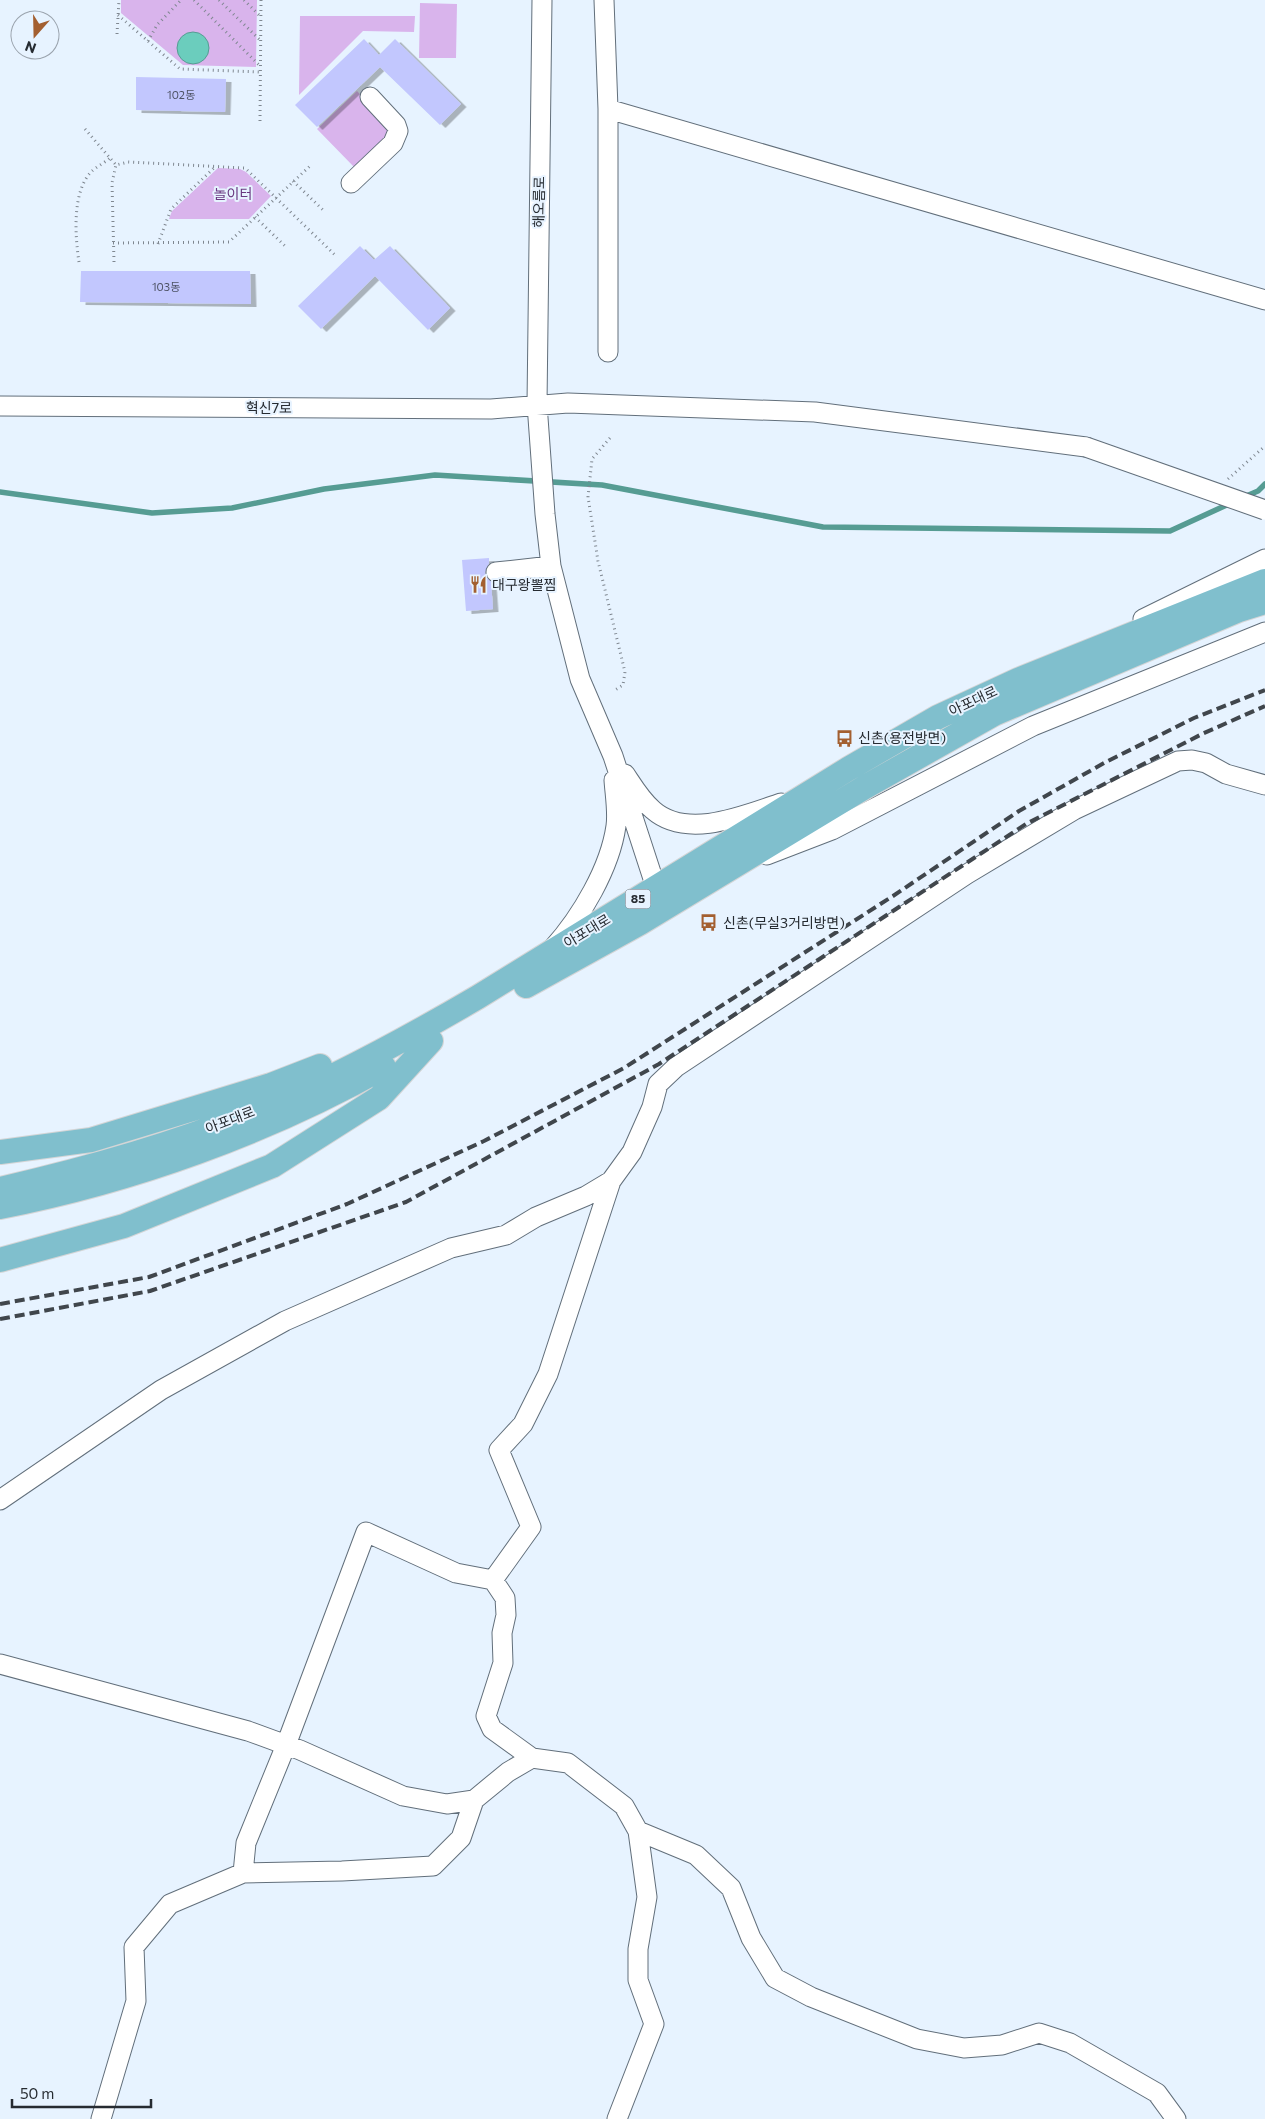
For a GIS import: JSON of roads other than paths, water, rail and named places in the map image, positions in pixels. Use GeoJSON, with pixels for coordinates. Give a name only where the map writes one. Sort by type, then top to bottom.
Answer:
{"type":"FeatureCollection","features":[{"type":"Feature","properties":{"kind":"main road","name":"아포대로"},"geometry":{"type":"LineString","coordinates":[[0,1190],[117,1160],[246,1115],[427,1035],[659,899],[806,795],[938,717],[1018,680],[1265,581]]}},
{"type":"Feature","properties":{"kind":"main road","name":"아포대로"},"geometry":{"type":"LineString","coordinates":[[0,1208],[39,1200],[171,1161],[250,1131],[340,1092],[545,956],[659,899],[722,873],[873,782],[994,714],[1239,610],[1265,602]]}},
{"type":"Feature","properties":{"kind":"main road"},"geometry":{"type":"LineString","coordinates":[[0,1152],[90,1140],[271,1085],[386,1040],[427,1035]]}},
{"type":"Feature","properties":{"kind":"main road"},"geometry":{"type":"LineString","coordinates":[[0,1260],[124,1226],[272,1166],[379,1098],[427,1035]]}},
{"type":"Feature","properties":{"kind":"street","name":"해오름로"},"geometry":{"type":"LineString","coordinates":[[542,0],[537,404],[545,514],[551,566],[580,680],[613,756]]}},
{"type":"Feature","properties":{"kind":"street"},"geometry":{"type":"LineString","coordinates":[[604,0],[608,109],[608,352]]}},
{"type":"Feature","properties":{"kind":"street"},"geometry":{"type":"LineString","coordinates":[[352,183],[393,143],[398,131],[396,125],[370,97]]}},
{"type":"Feature","properties":{"kind":"street"},"geometry":{"type":"LineString","coordinates":[[608,109],[1265,300]]}},
{"type":"Feature","properties":{"kind":"street","name":"혁신7로"},"geometry":{"type":"LineString","coordinates":[[0,406],[491,409],[568,403],[814,412],[1086,447],[1265,510]]}},
{"type":"Feature","properties":{"kind":"street"},"geometry":{"type":"LineString","coordinates":[[1018,680],[1265,559]]}},
{"type":"Feature","properties":{"kind":"street"},"geometry":{"type":"LineString","coordinates":[[496,572],[551,566]]}},
{"type":"Feature","properties":{"kind":"street"},"geometry":{"type":"LineString","coordinates":[[722,873],[832,830],[1033,726],[1265,632]]}},
{"type":"Feature","properties":{"kind":"street"},"geometry":{"type":"LineString","coordinates":[[613,756],[640,796],[654,811],[672,820],[691,825],[727,820],[806,795]]}},
{"type":"Feature","properties":{"kind":"street"},"geometry":{"type":"LineString","coordinates":[[613,756],[659,899]]}},
{"type":"Feature","properties":{"kind":"street"},"geometry":{"type":"LineString","coordinates":[[545,956],[555,946],[582,908],[597,882],[611,847],[616,825],[613,756]]}},
{"type":"Feature","properties":{"kind":"street"},"geometry":{"type":"LineString","coordinates":[[493,1580],[531,1527],[499,1450],[523,1424],[548,1374],[611,1181],[632,1152],[652,1107],[658,1084],[676,1066],[967,874],[1074,810],[1178,761],[1192,760],[1206,763],[1226,774],[1265,785]]}},
{"type":"Feature","properties":{"kind":"street"},"geometry":{"type":"LineString","coordinates":[[0,1500],[161,1390],[285,1321],[450,1248],[506,1235],[536,1217],[586,1196],[611,1181]]}},
{"type":"Feature","properties":{"kind":"street"},"geometry":{"type":"LineString","coordinates":[[243,1873],[246,1843],[286,1745],[366,1532],[456,1573],[493,1580],[505,1598],[506,1615],[502,1633],[503,1663],[486,1716],[492,1729],[532,1758],[568,1763],[624,1806],[638,1831],[648,1897],[638,1949],[638,1980],[654,2024],[617,2119]]}},
{"type":"Feature","properties":{"kind":"street"},"geometry":{"type":"LineString","coordinates":[[0,1664],[248,1730],[403,1796],[447,1804],[474,1800],[508,1772],[532,1758]]}},
{"type":"Feature","properties":{"kind":"street"},"geometry":{"type":"LineString","coordinates":[[101,2119],[136,2001],[134,1947],[170,1904],[243,1873],[342,1871],[433,1866],[461,1838],[474,1800]]}},
{"type":"Feature","properties":{"kind":"street"},"geometry":{"type":"LineString","coordinates":[[638,1831],[696,1856],[731,1888],[751,1938],[775,1978],[811,1997],[916,2038],[964,2048],[1002,2045],[1039,2033],[1070,2043],[1157,2092],[1176,2119]]}},
{"type":"Feature","properties":{"kind":"waterway"},"geometry":{"type":"LineString","coordinates":[[0,492],[152,513],[232,508],[324,489],[435,475],[602,485],[823,527],[1170,531],[1231,503]]}},
{"type":"Feature","properties":{"kind":"waterway"},"geometry":{"type":"LineString","coordinates":[[1244,497],[1258,491],[1265,484]]}},
{"type":"Feature","properties":{"kind":"railway"},"geometry":{"type":"LineString","coordinates":[[0,1304],[149,1277],[347,1204],[484,1141],[624,1068],[893,896],[1019,811],[1104,763],[1194,718],[1265,690]]}},
{"type":"Feature","properties":{"kind":"railway"},"geometry":{"type":"LineString","coordinates":[[0,1319],[150,1291],[406,1202],[659,1064],[1026,824],[1202,734],[1265,706]]}},
{"type":"Feature","properties":{"kind":"place","name":"대구왕뽈찜"},"geometry":{"type":"Point","coordinates":[478,585]}},
{"type":"Feature","properties":{"kind":"place","name":"신촌(용전방면)"},"geometry":{"type":"Point","coordinates":[844,738]}},
{"type":"Feature","properties":{"kind":"place","name":"신촌(무실3거리방면)"},"geometry":{"type":"Point","coordinates":[709,923]}},
{"type":"Feature","properties":{"kind":"park label","name":"놀이터"},"geometry":{"type":"Point","coordinates":[233,194]}}]}
